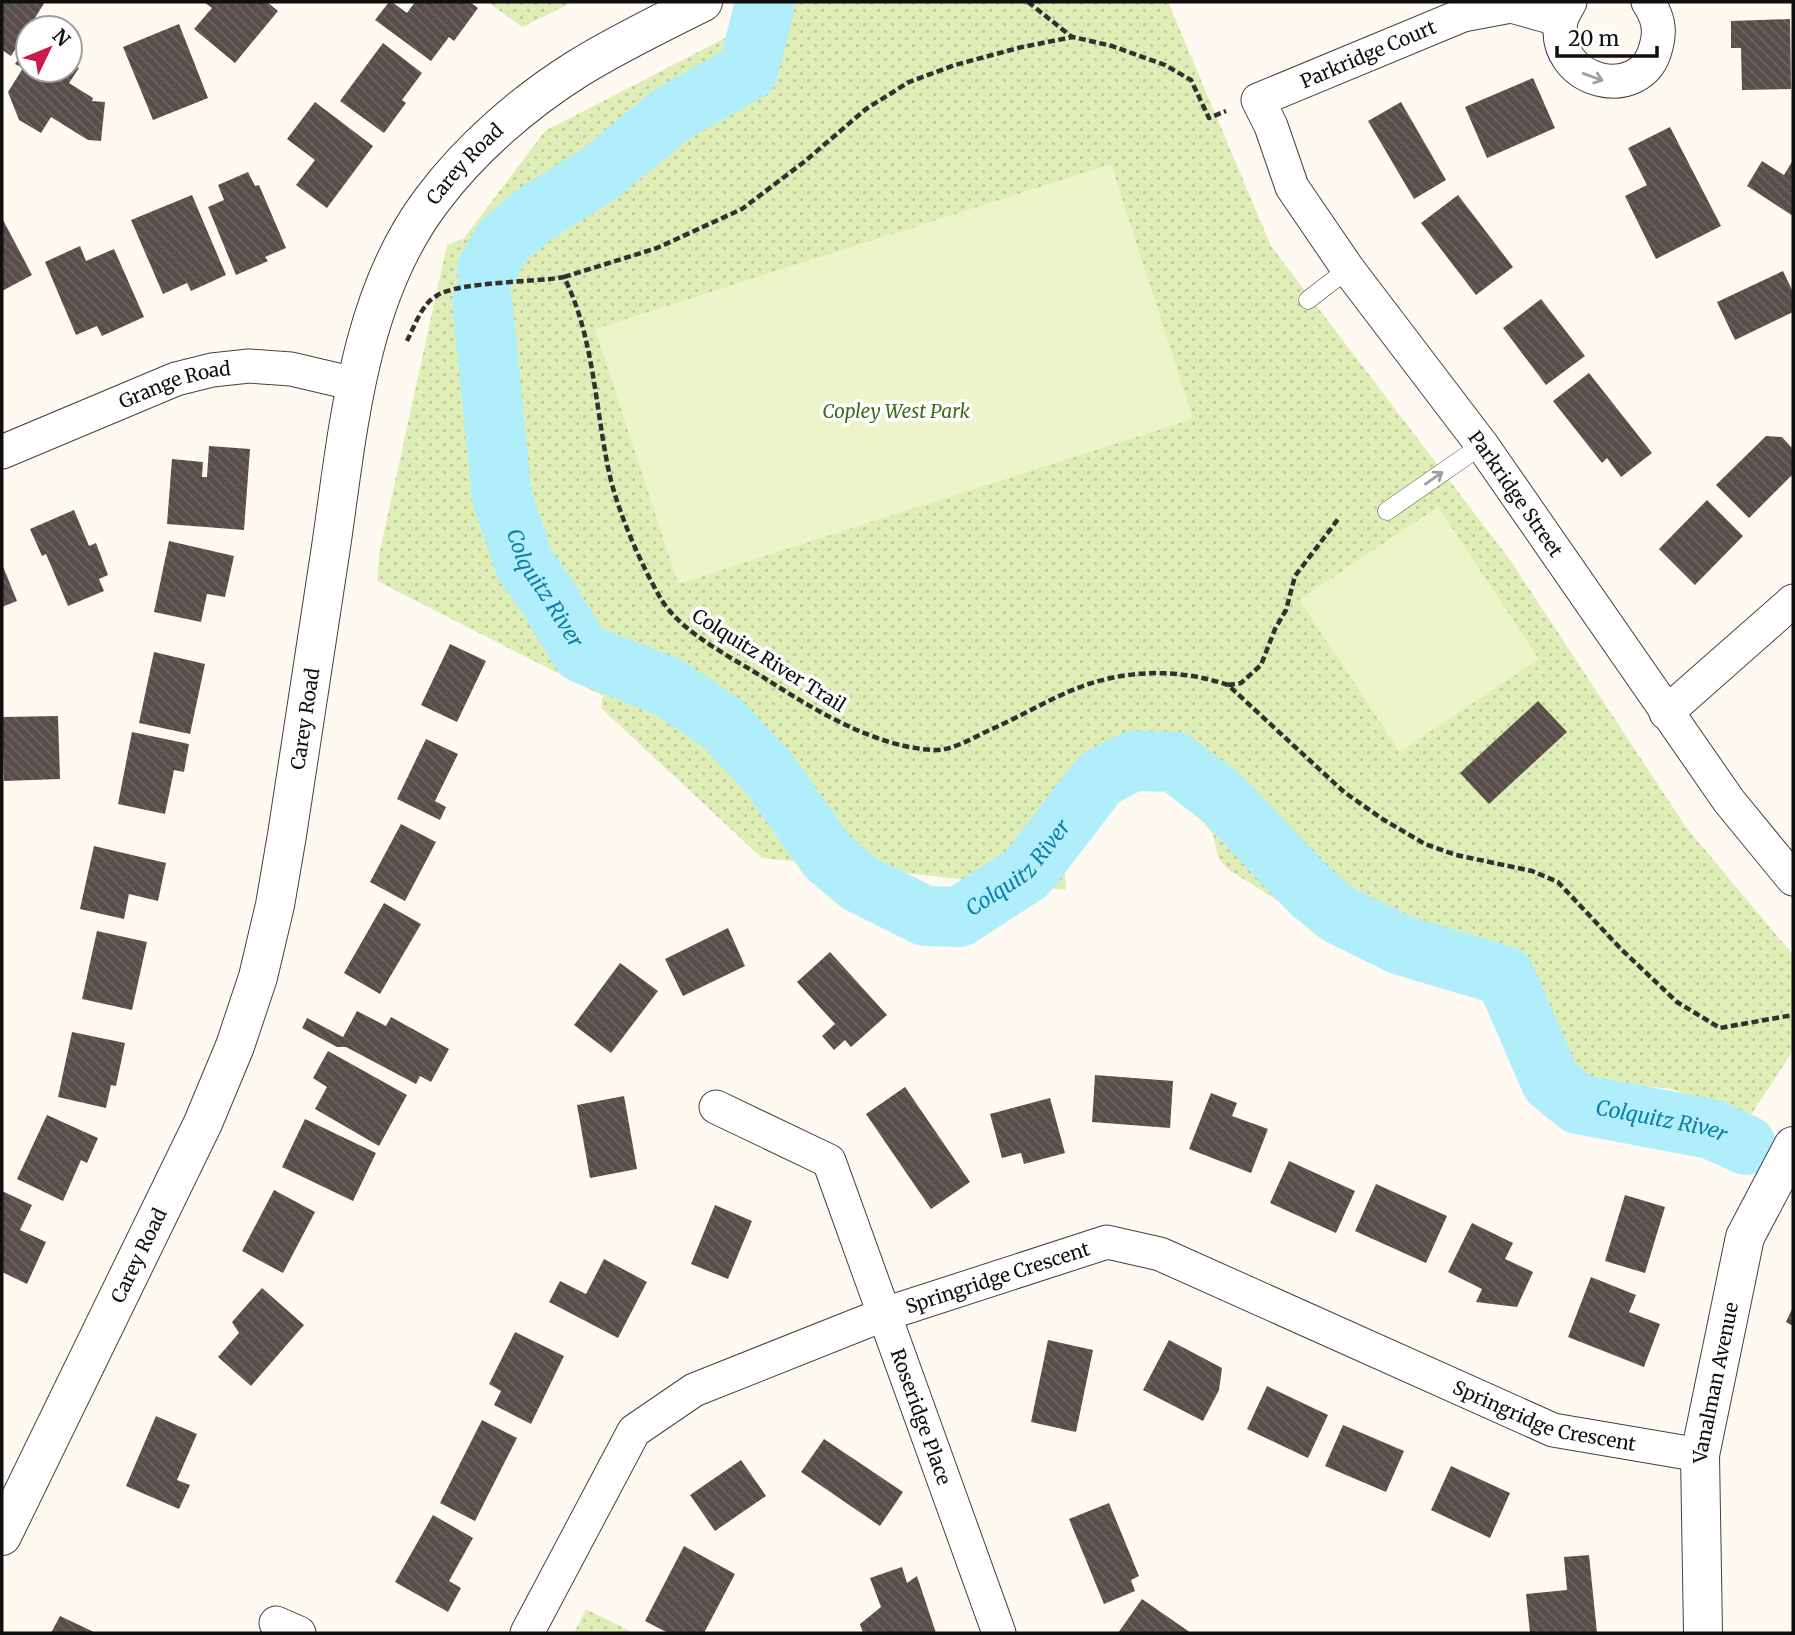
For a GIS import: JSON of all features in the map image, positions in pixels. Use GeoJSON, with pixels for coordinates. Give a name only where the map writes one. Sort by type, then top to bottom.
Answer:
{"type":"FeatureCollection","features":[{"type":"Feature","properties":{"kind":"street","name":"Carey Road"},"geometry":{"type":"LineString","coordinates":[[3,1530],[203,1123],[258,977],[288,835],[355,384],[383,292],[405,242],[431,201],[462,164],[541,93],[578,68],[703,2]]}},
{"type":"Feature","properties":{"kind":"street","name":"Parkridge Court"},"geometry":{"type":"LineString","coordinates":[[1258,100],[1463,15],[1511,6],[1565,11],[1560,40],[1568,60],[1583,74],[1602,82],[1623,80],[1642,71],[1654,54],[1660,34],[1656,14],[1648,2]]}},
{"type":"Feature","properties":{"kind":"street","name":"Parkridge Street"},"geometry":{"type":"LineString","coordinates":[[1258,100],[1292,187],[1348,269],[1482,445],[1729,801],[1793,879]]}},
{"type":"Feature","properties":{"kind":"street","name":"Grange Road"},"geometry":{"type":"LineString","coordinates":[[2,452],[176,379],[212,370],[249,366],[291,369],[355,384]]}},
{"type":"Feature","properties":{"kind":"street"},"geometry":{"type":"LineString","coordinates":[[1666,713],[1793,601]]}},
{"type":"Feature","properties":{"kind":"street","name":"Roseridge Place"},"geometry":{"type":"LineString","coordinates":[[716,1107],[829,1161],[999,1633]]}},
{"type":"Feature","properties":{"kind":"street","name":"Vanalman Avenue"},"geometry":{"type":"LineString","coordinates":[[1703,1633],[1700,1455],[1745,1237],[1793,1146]]}},
{"type":"Feature","properties":{"kind":"street","name":"Springridge Crescent"},"geometry":{"type":"LineString","coordinates":[[527,1633],[635,1431],[694,1390],[885,1314],[1107,1242],[1160,1254],[1553,1430],[1700,1455]]}},
{"type":"Feature","properties":{"kind":"lane"},"geometry":{"type":"LineString","coordinates":[[1308,300],[1348,269]]}},
{"type":"Feature","properties":{"kind":"lane"},"geometry":{"type":"LineString","coordinates":[[1387,511],[1482,445]]}},
{"type":"Feature","properties":{"kind":"path"},"geometry":{"type":"LineString","coordinates":[[1028,2],[1073,37]]}},
{"type":"Feature","properties":{"kind":"path"},"geometry":{"type":"LineString","coordinates":[[430,301],[437,295],[458,287],[564,278],[657,248],[742,209],[804,162],[866,109],[909,82],[955,65],[1022,47],[1073,37],[1112,46],[1165,65],[1191,80],[1209,118],[1258,100]]}},
{"type":"Feature","properties":{"kind":"path","name":"Colquitz River Trail"},"geometry":{"type":"LineString","coordinates":[[564,278],[580,315],[609,475],[650,579],[663,603],[684,626],[816,711],[883,738],[936,750],[958,745],[1081,686],[1112,677],[1176,673],[1208,678],[1228,685],[1344,792],[1425,844],[1456,855],[1532,870],[1558,882],[1676,1002],[1720,1028],[1793,1015]]}},
{"type":"Feature","properties":{"kind":"path"},"geometry":{"type":"LineString","coordinates":[[1228,685],[1241,683],[1261,665],[1275,629],[1286,610],[1295,576],[1339,519]]}},
{"type":"Feature","properties":{"kind":"green space"},"geometry":{"type":"Polygon","coordinates":[[[488,2],[573,2],[522,27],[488,2]]]}},
{"type":"Feature","properties":{"kind":"green space","name":"Copley West Park"},"geometry":{"type":"Polygon","coordinates":[[[795,2],[1168,2],[1271,246],[1510,560],[1686,827],[1793,955],[1793,1051],[1742,1128],[1678,1091],[1666,1088],[1626,1086],[1615,1089],[1584,1089],[1574,1086],[1564,1080],[1550,1061],[1535,1020],[1530,992],[1525,983],[1513,974],[1501,968],[1448,963],[1426,966],[1388,955],[1296,912],[1226,868],[1218,857],[1213,834],[1196,814],[1165,786],[1137,775],[1115,782],[1063,837],[1066,890],[762,858],[601,708],[603,696],[377,581],[379,555],[447,245],[464,238],[545,131],[795,2]]]}},
{"type":"Feature","properties":{"kind":"green space"},"geometry":{"type":"Polygon","coordinates":[[[1111,164],[1193,419],[678,584],[595,329],[1111,164]]]}},
{"type":"Feature","properties":{"kind":"green space"},"geometry":{"type":"Polygon","coordinates":[[[1438,507],[1539,659],[1400,752],[1299,600],[1438,507]]]}},
{"type":"Feature","properties":{"kind":"green space"},"geometry":{"type":"Polygon","coordinates":[[[586,1609],[634,1633],[574,1633],[586,1609]]]}},
{"type":"Feature","properties":{"kind":"building"},"geometry":{"type":"Polygon","coordinates":[[[2,2],[45,2],[37,14],[14,14],[14,51],[11,56],[2,50],[2,2]]]}},
{"type":"Feature","properties":{"kind":"building"},"geometry":{"type":"Polygon","coordinates":[[[204,2],[267,2],[278,11],[235,63],[194,29],[212,8],[204,2]]]}},
{"type":"Feature","properties":{"kind":"building"},"geometry":{"type":"Polygon","coordinates":[[[389,2],[407,13],[415,2],[470,2],[478,8],[454,41],[449,37],[431,61],[375,20],[389,2]]]}},
{"type":"Feature","properties":{"kind":"building"},"geometry":{"type":"Polygon","coordinates":[[[1790,19],[1791,89],[1742,90],[1741,48],[1731,48],[1731,21],[1790,19]]]}},
{"type":"Feature","properties":{"kind":"building"},"geometry":{"type":"Polygon","coordinates":[[[179,24],[208,98],[153,120],[123,47],[179,24]]]}},
{"type":"Feature","properties":{"kind":"building"},"geometry":{"type":"Polygon","coordinates":[[[383,43],[422,73],[402,100],[406,103],[384,133],[340,101],[383,43]]]}},
{"type":"Feature","properties":{"kind":"building"},"geometry":{"type":"Polygon","coordinates":[[[1533,78],[1555,128],[1487,158],[1465,107],[1533,78]]]}},
{"type":"Feature","properties":{"kind":"building"},"geometry":{"type":"Polygon","coordinates":[[[14,82],[71,84],[93,98],[92,101],[105,102],[101,141],[88,140],[51,117],[41,133],[19,120],[8,92],[14,82]]]}},
{"type":"Feature","properties":{"kind":"building"},"geometry":{"type":"Polygon","coordinates":[[[315,102],[373,146],[327,208],[296,185],[315,160],[287,139],[315,102]]]}},
{"type":"Feature","properties":{"kind":"building"},"geometry":{"type":"Polygon","coordinates":[[[1401,102],[1446,180],[1414,199],[1368,121],[1401,102]]]}},
{"type":"Feature","properties":{"kind":"building"},"geometry":{"type":"Polygon","coordinates":[[[1670,127],[1721,226],[1656,259],[1625,196],[1647,185],[1628,148],[1670,127]]]}},
{"type":"Feature","properties":{"kind":"building"},"geometry":{"type":"Polygon","coordinates":[[[1793,160],[1793,216],[1747,186],[1762,161],[1784,175],[1793,160]]]}},
{"type":"Feature","properties":{"kind":"building"},"geometry":{"type":"Polygon","coordinates":[[[248,172],[255,186],[259,185],[286,248],[265,257],[268,261],[236,275],[208,207],[224,200],[218,185],[248,172]]]}},
{"type":"Feature","properties":{"kind":"building"},"geometry":{"type":"Polygon","coordinates":[[[192,195],[226,275],[191,291],[187,283],[163,294],[131,220],[192,195]]]}},
{"type":"Feature","properties":{"kind":"building"},"geometry":{"type":"Polygon","coordinates":[[[1458,195],[1513,267],[1476,295],[1421,223],[1458,195]]]}},
{"type":"Feature","properties":{"kind":"building"},"geometry":{"type":"Polygon","coordinates":[[[2,218],[32,275],[2,291],[2,218]]]}},
{"type":"Feature","properties":{"kind":"building"},"geometry":{"type":"Polygon","coordinates":[[[80,246],[86,261],[114,249],[144,317],[102,336],[97,326],[76,335],[45,262],[80,246]]]}},
{"type":"Feature","properties":{"kind":"building"},"geometry":{"type":"Polygon","coordinates":[[[1783,271],[1793,292],[1793,312],[1735,340],[1717,302],[1783,271]]]}},
{"type":"Feature","properties":{"kind":"building"},"geometry":{"type":"Polygon","coordinates":[[[1541,299],[1585,356],[1546,385],[1503,328],[1541,299]]]}},
{"type":"Feature","properties":{"kind":"building"},"geometry":{"type":"Polygon","coordinates":[[[1589,373],[1652,453],[1621,477],[1607,458],[1602,463],[1553,401],[1589,373]]]}},
{"type":"Feature","properties":{"kind":"building"},"geometry":{"type":"Polygon","coordinates":[[[1766,436],[1782,437],[1793,449],[1793,474],[1749,518],[1716,485],[1766,436]]]}},
{"type":"Feature","properties":{"kind":"building"},"geometry":{"type":"Polygon","coordinates":[[[209,446],[250,449],[244,530],[167,524],[172,459],[203,462],[202,477],[207,477],[209,446]]]}},
{"type":"Feature","properties":{"kind":"building"},"geometry":{"type":"Polygon","coordinates":[[[1707,500],[1743,536],[1695,585],[1659,549],[1707,500]]]}},
{"type":"Feature","properties":{"kind":"building"},"geometry":{"type":"Polygon","coordinates":[[[74,510],[89,546],[96,543],[108,575],[99,579],[104,591],[68,606],[46,554],[42,556],[30,529],[74,510]]]}},
{"type":"Feature","properties":{"kind":"building"},"geometry":{"type":"Polygon","coordinates":[[[169,541],[234,556],[225,597],[207,594],[201,622],[154,612],[169,541]]]}},
{"type":"Feature","properties":{"kind":"building"},"geometry":{"type":"Polygon","coordinates":[[[2,564],[17,601],[2,607],[2,564]]]}},
{"type":"Feature","properties":{"kind":"building"},"geometry":{"type":"Polygon","coordinates":[[[450,644],[486,661],[457,722],[421,705],[450,644]]]}},
{"type":"Feature","properties":{"kind":"building"},"geometry":{"type":"Polygon","coordinates":[[[154,652],[205,664],[190,734],[139,723],[154,652]]]}},
{"type":"Feature","properties":{"kind":"building"},"geometry":{"type":"Polygon","coordinates":[[[1538,701],[1567,732],[1489,804],[1460,773],[1538,701]]]}},
{"type":"Feature","properties":{"kind":"building"},"geometry":{"type":"Polygon","coordinates":[[[58,716],[60,779],[4,781],[2,717],[58,716]]]}},
{"type":"Feature","properties":{"kind":"building"},"geometry":{"type":"Polygon","coordinates":[[[132,732],[189,744],[184,772],[174,770],[165,814],[118,804],[132,732]]]}},
{"type":"Feature","properties":{"kind":"building"},"geometry":{"type":"Polygon","coordinates":[[[426,739],[458,754],[435,801],[446,807],[440,820],[397,799],[426,739]]]}},
{"type":"Feature","properties":{"kind":"building"},"geometry":{"type":"Polygon","coordinates":[[[401,824],[436,842],[405,901],[370,882],[401,824]]]}},
{"type":"Feature","properties":{"kind":"building"},"geometry":{"type":"Polygon","coordinates":[[[94,846],[166,863],[158,901],[129,894],[124,919],[80,909],[94,846]]]}},
{"type":"Feature","properties":{"kind":"building"},"geometry":{"type":"Polygon","coordinates":[[[384,903],[421,924],[380,994],[344,973],[384,903]]]}},
{"type":"Feature","properties":{"kind":"building"},"geometry":{"type":"Polygon","coordinates":[[[728,928],[745,966],[683,996],[665,959],[728,928]]]}},
{"type":"Feature","properties":{"kind":"building"},"geometry":{"type":"Polygon","coordinates":[[[97,931],[147,942],[132,1010],[82,999],[97,931]]]}},
{"type":"Feature","properties":{"kind":"building"},"geometry":{"type":"Polygon","coordinates":[[[830,952],[887,1015],[851,1047],[845,1040],[834,1050],[822,1036],[835,1024],[797,982],[830,952]]]}},
{"type":"Feature","properties":{"kind":"building"},"geometry":{"type":"Polygon","coordinates":[[[620,963],[658,991],[611,1053],[574,1025],[620,963]]]}},
{"type":"Feature","properties":{"kind":"building"},"geometry":{"type":"Polygon","coordinates":[[[357,1011],[386,1026],[391,1017],[449,1049],[431,1082],[420,1076],[416,1084],[346,1047],[337,1047],[302,1028],[307,1018],[343,1037],[357,1011]]]}},
{"type":"Feature","properties":{"kind":"building"},"geometry":{"type":"Polygon","coordinates":[[[72,1032],[125,1043],[116,1086],[111,1085],[106,1108],[58,1097],[72,1032]]]}},
{"type":"Feature","properties":{"kind":"building"},"geometry":{"type":"Polygon","coordinates":[[[328,1051],[407,1095],[379,1146],[315,1109],[327,1087],[313,1078],[328,1051]]]}},
{"type":"Feature","properties":{"kind":"building"},"geometry":{"type":"Polygon","coordinates":[[[1095,1075],[1173,1081],[1170,1128],[1092,1122],[1095,1075]]]}},
{"type":"Feature","properties":{"kind":"building"},"geometry":{"type":"Polygon","coordinates":[[[905,1087],[970,1182],[931,1209],[866,1114],[905,1087]]]}},
{"type":"Feature","properties":{"kind":"building"},"geometry":{"type":"Polygon","coordinates":[[[1211,1093],[1237,1103],[1232,1116],[1268,1129],[1251,1173],[1189,1149],[1211,1093]]]}},
{"type":"Feature","properties":{"kind":"building"},"geometry":{"type":"Polygon","coordinates":[[[624,1096],[637,1169],[590,1178],[577,1105],[624,1096]]]}},
{"type":"Feature","properties":{"kind":"building"},"geometry":{"type":"Polygon","coordinates":[[[1050,1098],[1065,1153],[1024,1164],[1021,1153],[1002,1158],[990,1114],[1050,1098]]]}},
{"type":"Feature","properties":{"kind":"building"},"geometry":{"type":"Polygon","coordinates":[[[47,1115],[98,1138],[87,1163],[81,1160],[63,1201],[17,1179],[47,1115]]]}},
{"type":"Feature","properties":{"kind":"building"},"geometry":{"type":"Polygon","coordinates":[[[305,1119],[376,1153],[353,1201],[282,1167],[305,1119]]]}},
{"type":"Feature","properties":{"kind":"building"},"geometry":{"type":"Polygon","coordinates":[[[1289,1161],[1355,1191],[1336,1233],[1270,1203],[1289,1161]]]}},
{"type":"Feature","properties":{"kind":"building"},"geometry":{"type":"Polygon","coordinates":[[[1376,1184],[1447,1216],[1426,1263],[1355,1231],[1376,1184]]]}},
{"type":"Feature","properties":{"kind":"building"},"geometry":{"type":"Polygon","coordinates":[[[274,1190],[315,1212],[283,1273],[242,1251],[274,1190]]]}},
{"type":"Feature","properties":{"kind":"building"},"geometry":{"type":"Polygon","coordinates":[[[2,1191],[32,1205],[20,1230],[46,1242],[27,1284],[2,1272],[2,1191]]]}},
{"type":"Feature","properties":{"kind":"building"},"geometry":{"type":"Polygon","coordinates":[[[1625,1195],[1665,1207],[1645,1273],[1605,1261],[1625,1195]]]}},
{"type":"Feature","properties":{"kind":"building"},"geometry":{"type":"Polygon","coordinates":[[[715,1205],[752,1221],[728,1279],[691,1264],[715,1205]]]}},
{"type":"Feature","properties":{"kind":"building"},"geometry":{"type":"Polygon","coordinates":[[[1472,1223],[1513,1243],[1505,1259],[1533,1272],[1517,1307],[1476,1302],[1482,1289],[1448,1272],[1472,1223]]]}},
{"type":"Feature","properties":{"kind":"building"},"geometry":{"type":"Polygon","coordinates":[[[604,1259],[647,1282],[618,1338],[549,1302],[560,1281],[586,1294],[604,1259]]]}},
{"type":"Feature","properties":{"kind":"building"},"geometry":{"type":"Polygon","coordinates":[[[1591,1277],[1636,1295],[1629,1312],[1660,1324],[1644,1367],[1568,1337],[1591,1277]]]}},
{"type":"Feature","properties":{"kind":"building"},"geometry":{"type":"Polygon","coordinates":[[[262,1288],[304,1325],[251,1386],[218,1357],[239,1333],[232,1322],[262,1288]]]}},
{"type":"Feature","properties":{"kind":"building"},"geometry":{"type":"Polygon","coordinates":[[[1793,1307],[1793,1326],[1786,1322],[1793,1307]]]}},
{"type":"Feature","properties":{"kind":"building"},"geometry":{"type":"Polygon","coordinates":[[[515,1332],[564,1356],[531,1424],[494,1405],[501,1391],[489,1384],[515,1332]]]}},
{"type":"Feature","properties":{"kind":"building"},"geometry":{"type":"Polygon","coordinates":[[[1048,1340],[1093,1350],[1076,1432],[1031,1422],[1048,1340]]]}},
{"type":"Feature","properties":{"kind":"building"},"geometry":{"type":"Polygon","coordinates":[[[1169,1340],[1222,1368],[1219,1390],[1203,1421],[1143,1390],[1169,1340]]]}},
{"type":"Feature","properties":{"kind":"building"},"geometry":{"type":"Polygon","coordinates":[[[1267,1386],[1328,1415],[1308,1458],[1247,1429],[1267,1386]]]}},
{"type":"Feature","properties":{"kind":"building"},"geometry":{"type":"Polygon","coordinates":[[[156,1416],[197,1434],[177,1480],[190,1485],[179,1509],[126,1486],[156,1416]]]}},
{"type":"Feature","properties":{"kind":"building"},"geometry":{"type":"Polygon","coordinates":[[[482,1420],[517,1438],[475,1521],[440,1503],[482,1420]]]}},
{"type":"Feature","properties":{"kind":"building"},"geometry":{"type":"Polygon","coordinates":[[[1343,1425],[1404,1451],[1386,1492],[1325,1466],[1343,1425]]]}},
{"type":"Feature","properties":{"kind":"building"},"geometry":{"type":"Polygon","coordinates":[[[824,1439],[903,1492],[880,1526],[801,1472],[824,1439]]]}},
{"type":"Feature","properties":{"kind":"building"},"geometry":{"type":"Polygon","coordinates":[[[741,1460],[766,1496],[715,1531],[690,1495],[741,1460]]]}},
{"type":"Feature","properties":{"kind":"building"},"geometry":{"type":"Polygon","coordinates":[[[1451,1466],[1510,1493],[1490,1538],[1431,1510],[1451,1466]]]}},
{"type":"Feature","properties":{"kind":"building"},"geometry":{"type":"Polygon","coordinates":[[[1109,1503],[1139,1576],[1131,1580],[1135,1591],[1104,1604],[1069,1519],[1109,1503]]]}},
{"type":"Feature","properties":{"kind":"building"},"geometry":{"type":"Polygon","coordinates":[[[433,1515],[473,1538],[449,1581],[461,1588],[448,1612],[395,1582],[433,1515]]]}},
{"type":"Feature","properties":{"kind":"building"},"geometry":{"type":"Polygon","coordinates":[[[684,1546],[735,1574],[704,1633],[668,1633],[645,1621],[684,1546]]]}},
{"type":"Feature","properties":{"kind":"building"},"geometry":{"type":"Polygon","coordinates":[[[1589,1555],[1597,1633],[1530,1633],[1526,1594],[1567,1590],[1564,1557],[1589,1555]]]}},
{"type":"Feature","properties":{"kind":"building"},"geometry":{"type":"Polygon","coordinates":[[[902,1567],[907,1583],[917,1576],[936,1633],[863,1633],[860,1624],[881,1607],[870,1578],[902,1567]]]}},
{"type":"Feature","properties":{"kind":"building"},"geometry":{"type":"Polygon","coordinates":[[[1142,1599],[1191,1633],[1118,1633],[1142,1599]]]}},
{"type":"Feature","properties":{"kind":"building"},"geometry":{"type":"Polygon","coordinates":[[[60,1616],[96,1633],[51,1633],[60,1616]]]}},
{"type":"Feature","properties":{"kind":"waterway","name":"Colquitz River"},"geometry":{"type":"LineString","coordinates":[[487,269],[504,240],[535,214],[599,174],[672,114],[748,71],[764,8]]}},
{"type":"Feature","properties":{"kind":"waterway","name":"Colquitz River"},"geometry":{"type":"LineString","coordinates":[[482,300],[502,497],[525,565],[582,653],[668,687],[723,724],[767,771],[828,857],[859,883],[925,916],[959,917],[1027,873],[1100,778],[1133,761],[1175,762],[1223,799],[1311,892],[1338,914],[1401,945],[1505,976],[1551,1082],[1578,1104],[1711,1129],[1746,1145]]}}]}
